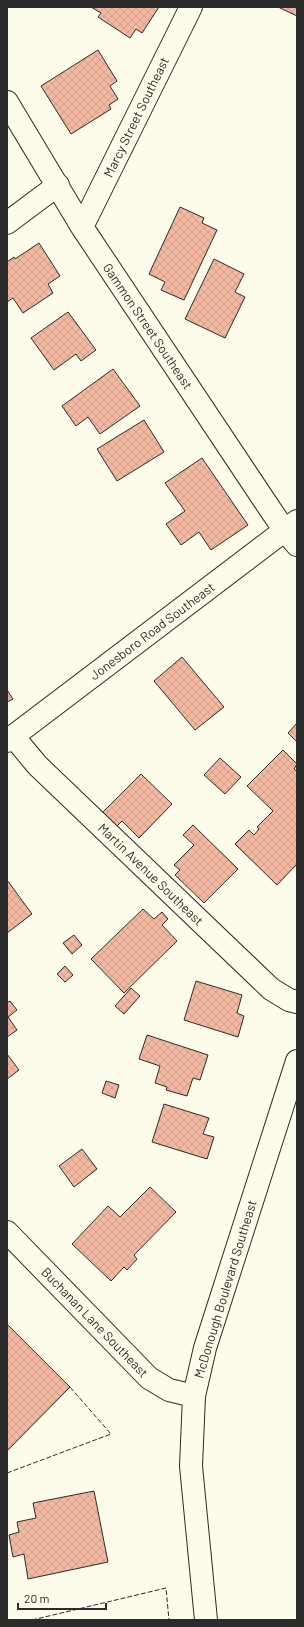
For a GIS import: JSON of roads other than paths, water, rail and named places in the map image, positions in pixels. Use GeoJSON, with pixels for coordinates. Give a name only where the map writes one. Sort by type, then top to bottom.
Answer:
{"type":"FeatureCollection","features":[{"type":"Feature","properties":{"kind":"street","name":"Marcy Street Southeast"},"geometry":{"type":"LineString","coordinates":[[82,227],[191,7]]}},
{"type":"Feature","properties":{"kind":"street","name":"Gammon Street Southeast"},"geometry":{"type":"LineString","coordinates":[[7,102],[82,227],[293,532]]}},
{"type":"Feature","properties":{"kind":"street"},"geometry":{"type":"LineString","coordinates":[[7,223],[58,185]]}},
{"type":"Feature","properties":{"kind":"street","name":"Jonesboro Road Southeast"},"geometry":{"type":"LineString","coordinates":[[10,738],[293,532]]}},
{"type":"Feature","properties":{"kind":"street","name":"Martin Avenue Southeast"},"geometry":{"type":"LineString","coordinates":[[10,738],[271,989],[289,1000],[297,1002]]}},
{"type":"Feature","properties":{"kind":"street","name":"McDonough Boulevard Southeast"},"geometry":{"type":"LineString","coordinates":[[206,1620],[191,1466],[194,1396],[205,1348],[297,1061]]}},
{"type":"Feature","properties":{"kind":"street","name":"Buchanan Lane Southeast"},"geometry":{"type":"LineString","coordinates":[[7,1232],[149,1378],[169,1390],[194,1396]]}}]}
